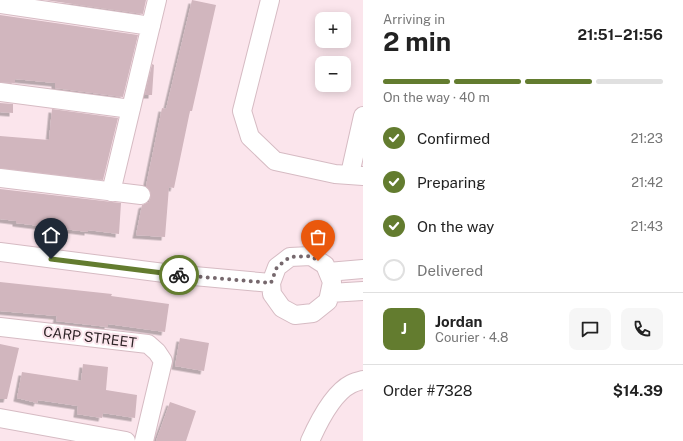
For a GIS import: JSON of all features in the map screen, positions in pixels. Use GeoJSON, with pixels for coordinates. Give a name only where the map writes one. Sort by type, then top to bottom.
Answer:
{"type":"FeatureCollection","features":[{"type":"Feature","properties":{"kind":"street"},"geometry":{"type":"LineString","coordinates":[[111,192],[157,0]]}},
{"type":"Feature","properties":{"kind":"street"},"geometry":{"type":"LineString","coordinates":[[270,0],[242,111],[250,138],[275,161],[335,174],[356,175],[363,116]]}},
{"type":"Feature","properties":{"kind":"street"},"geometry":{"type":"LineString","coordinates":[[0,4],[151,26]]}},
{"type":"Feature","properties":{"kind":"street"},"geometry":{"type":"LineString","coordinates":[[0,92],[131,108]]}},
{"type":"Feature","properties":{"kind":"street"},"geometry":{"type":"LineString","coordinates":[[0,178],[140,195]]}},
{"type":"Feature","properties":{"kind":"street"},"geometry":{"type":"LineString","coordinates":[[0,252],[172,274],[271,283]]}},
{"type":"Feature","properties":{"kind":"street"},"geometry":{"type":"LineString","coordinates":[[311,256],[325,266],[328,272],[332,282],[328,301],[313,313],[295,315],[282,308],[272,294],[271,283],[277,267],[290,257],[311,256]]}},
{"type":"Feature","properties":{"kind":"street"},"geometry":{"type":"LineString","coordinates":[[328,272],[363,269]]}},
{"type":"Feature","properties":{"kind":"street"},"geometry":{"type":"LineString","coordinates":[[330,293],[363,291]]}},
{"type":"Feature","properties":{"kind":"street","name":"CARP STREET"},"geometry":{"type":"LineString","coordinates":[[0,327],[148,344],[157,352],[163,361],[144,441]]}},
{"type":"Feature","properties":{"kind":"street"},"geometry":{"type":"LineString","coordinates":[[310,441],[315,429],[336,396],[351,384],[363,380]]}},
{"type":"Feature","properties":{"kind":"street"},"geometry":{"type":"LineString","coordinates":[[0,418],[126,441]]}},
{"type":"Feature","properties":{"kind":"building"},"geometry":{"type":"Polygon","coordinates":[[[45,0],[146,0],[143,14],[45,0]]]}},
{"type":"Feature","properties":{"kind":"building"},"geometry":{"type":"Polygon","coordinates":[[[192,0],[216,5],[192,111],[190,111],[174,188],[169,187],[165,237],[136,235],[142,205],[149,202],[151,197],[150,191],[146,186],[162,108],[166,109],[192,0]]]}},
{"type":"Feature","properties":{"kind":"building"},"geometry":{"type":"Polygon","coordinates":[[[0,15],[138,35],[123,97],[55,88],[55,83],[15,79],[15,83],[0,82],[0,15]]]}},
{"type":"Feature","properties":{"kind":"building"},"geometry":{"type":"Polygon","coordinates":[[[152,64],[154,65],[152,95],[145,95],[152,64]]]}},
{"type":"Feature","properties":{"kind":"building"},"geometry":{"type":"Polygon","coordinates":[[[0,103],[13,104],[13,113],[0,112],[0,103]]]}},
{"type":"Feature","properties":{"kind":"building"},"geometry":{"type":"Polygon","coordinates":[[[52,109],[118,118],[103,180],[0,168],[0,136],[49,140],[52,109]]]}},
{"type":"Feature","properties":{"kind":"building"},"geometry":{"type":"Polygon","coordinates":[[[0,189],[121,203],[119,234],[88,230],[88,232],[16,223],[16,221],[0,219],[0,189]]]}},
{"type":"Feature","properties":{"kind":"building"},"geometry":{"type":"Polygon","coordinates":[[[0,282],[112,294],[111,296],[169,304],[165,332],[108,324],[108,327],[56,321],[57,316],[0,311],[0,282]]]}},
{"type":"Feature","properties":{"kind":"building"},"geometry":{"type":"Polygon","coordinates":[[[180,338],[209,343],[204,371],[175,366],[180,338]]]}},
{"type":"Feature","properties":{"kind":"building"},"geometry":{"type":"Polygon","coordinates":[[[0,344],[19,348],[7,399],[0,399],[0,344]]]}},
{"type":"Feature","properties":{"kind":"building"},"geometry":{"type":"Polygon","coordinates":[[[83,364],[108,367],[106,390],[137,395],[135,418],[103,413],[102,418],[77,414],[78,406],[38,400],[37,403],[17,398],[22,372],[81,381],[83,364]]]}},
{"type":"Feature","properties":{"kind":"building"},"geometry":{"type":"Polygon","coordinates":[[[170,402],[196,411],[186,441],[156,441],[170,402]]]}},
{"type":"Feature","properties":{"kind":"way so far"},"geometry":{"type":"LineString","coordinates":[[179,275],[271,283],[277,267],[290,257],[311,256],[318,261]]}},
{"type":"Feature","properties":{"kind":"route"},"geometry":{"type":"LineString","coordinates":[[51,259],[179,275]]}}]}
